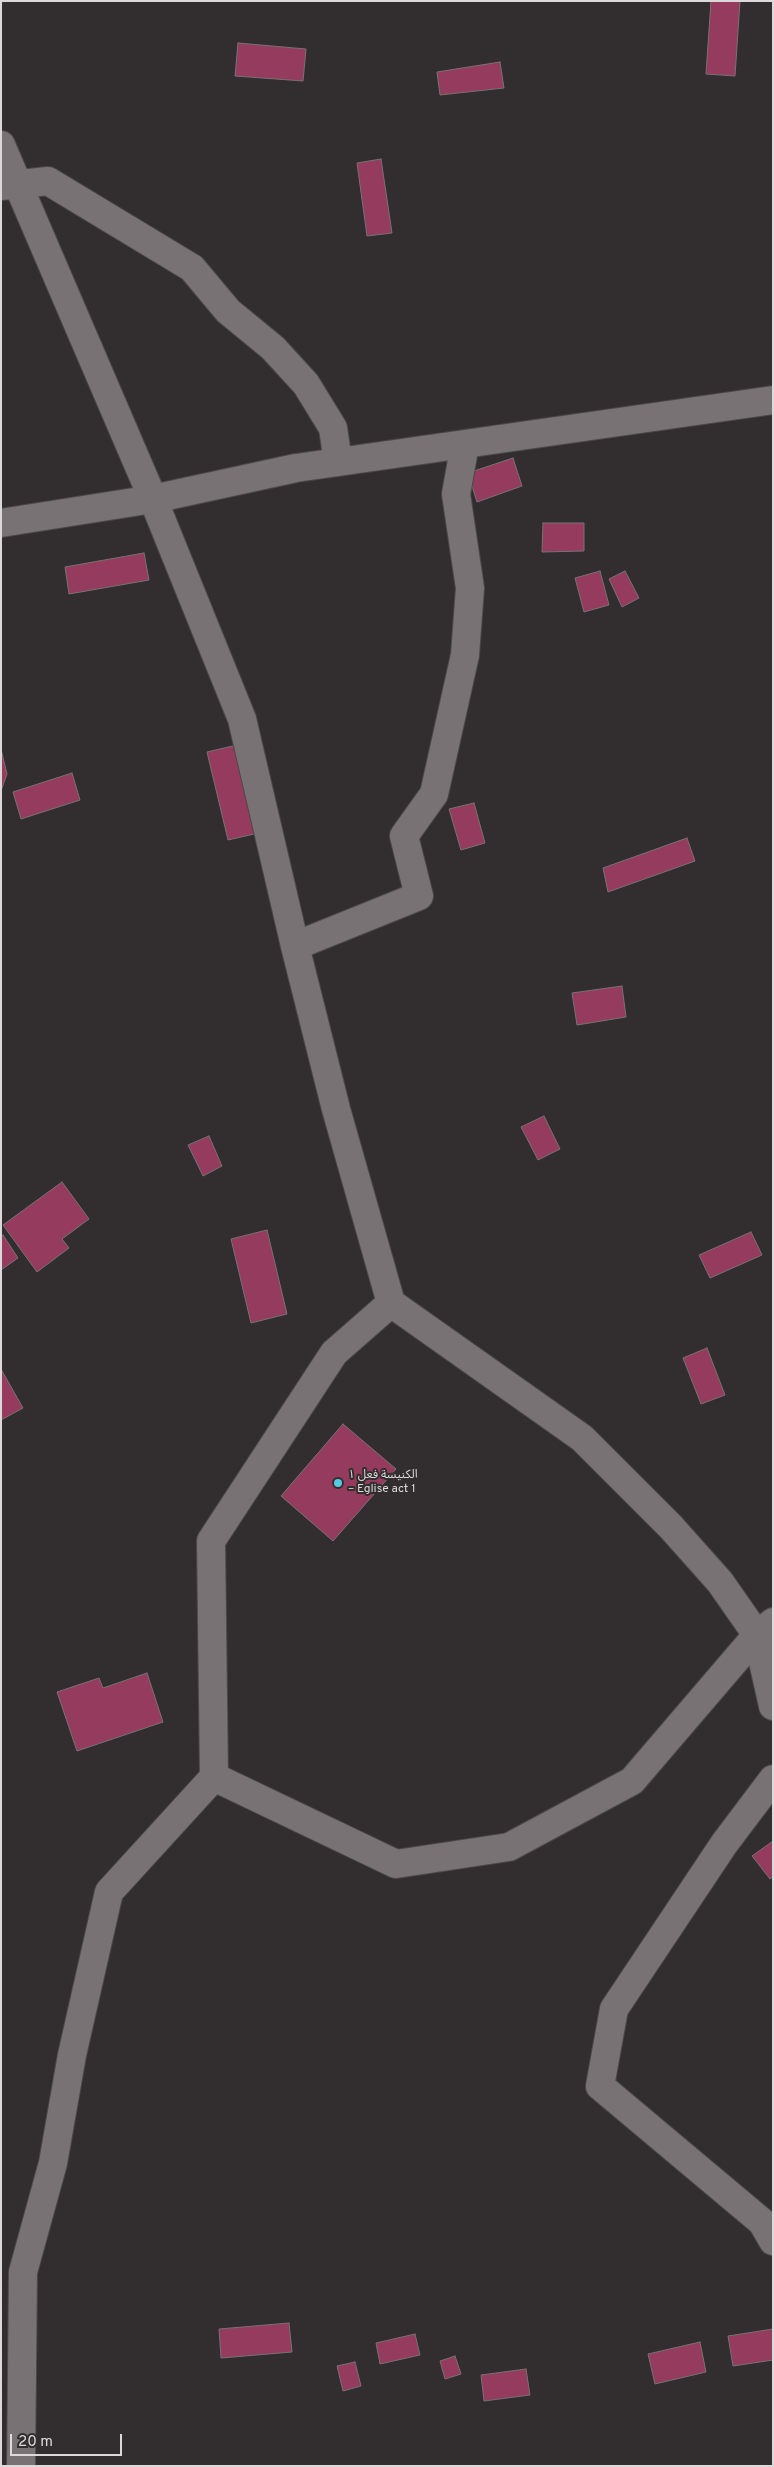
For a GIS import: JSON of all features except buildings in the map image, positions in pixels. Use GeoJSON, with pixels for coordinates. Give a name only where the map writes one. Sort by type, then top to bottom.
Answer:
{"type":"FeatureCollection","features":[{"type":"Feature","properties":{"kind":"street"},"geometry":{"type":"LineString","coordinates":[[1,145],[9,184],[153,499],[242,719],[295,946],[336,1109],[392,1303],[582,1438],[671,1527],[765,1629],[773,1706]]}},
{"type":"Feature","properties":{"kind":"street"},"geometry":{"type":"LineString","coordinates":[[9,184],[48,181],[192,268],[228,312],[273,348],[306,384],[333,428],[338,462]]}},
{"type":"Feature","properties":{"kind":"street"},"geometry":{"type":"LineString","coordinates":[[1,523],[153,499],[296,468],[773,400]]}},
{"type":"Feature","properties":{"kind":"street"},"geometry":{"type":"LineString","coordinates":[[295,946],[419,896],[404,836],[434,794],[465,655],[470,588],[456,494],[465,444]]}},
{"type":"Feature","properties":{"kind":"street"},"geometry":{"type":"LineString","coordinates":[[21,2466],[23,2272],[53,2163],[72,2056],[109,1892],[214,1777],[211,1541],[334,1353],[392,1303]]}},
{"type":"Feature","properties":{"kind":"street"},"geometry":{"type":"LineString","coordinates":[[214,1777],[396,1864],[509,1847],[632,1781],[765,1629]]}},
{"type":"Feature","properties":{"kind":"street"},"geometry":{"type":"LineString","coordinates":[[773,1779],[724,1844],[614,2009],[600,2086],[762,2222],[773,2241]]}},
{"type":"Feature","properties":{"kind":"place","name":"الكنيسة فعل ۱ – Eglise act 1"},"geometry":{"type":"Point","coordinates":[338,1483]}}]}
